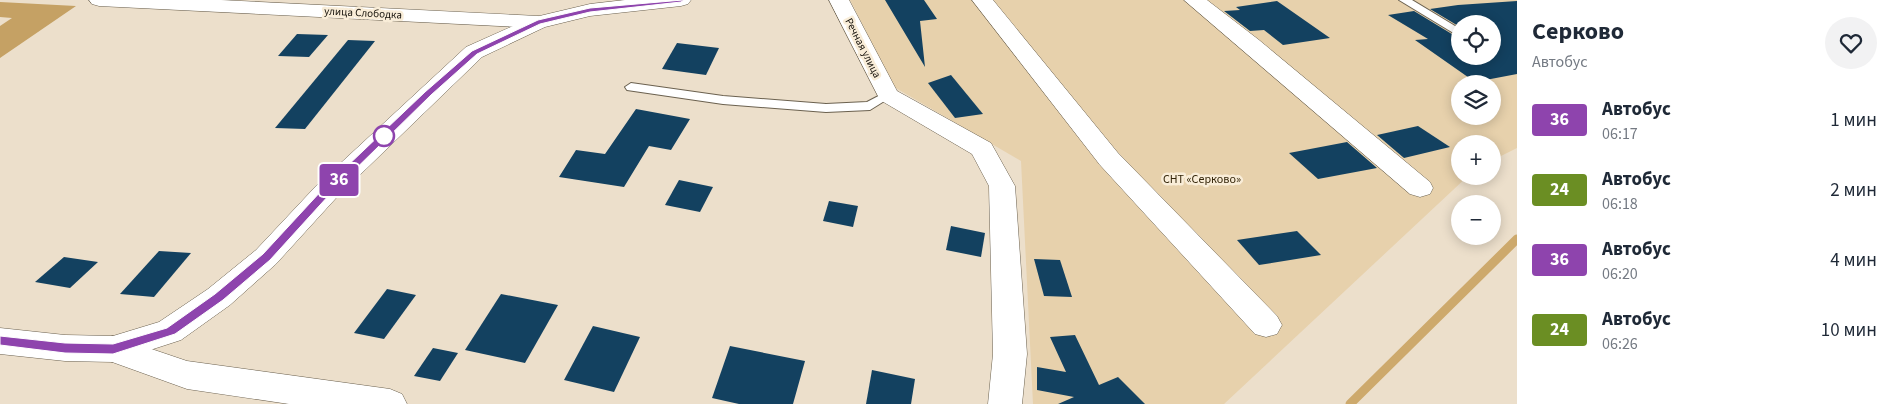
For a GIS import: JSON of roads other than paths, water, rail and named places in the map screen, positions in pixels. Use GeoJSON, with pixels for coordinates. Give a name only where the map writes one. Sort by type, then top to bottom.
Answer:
{"type":"FeatureCollection","features":[{"type":"Feature","properties":{"kind":"street","name":"улица Слободка"},"geometry":{"type":"LineString","coordinates":[[99,0],[538,22]]}},
{"type":"Feature","properties":{"kind":"street"},"geometry":{"type":"LineString","coordinates":[[113,349],[170,331],[219,297],[266,257],[326,191],[474,52],[538,22],[590,10],[652,1],[681,0]]}},
{"type":"Feature","properties":{"kind":"street","name":"Речная улица"},"geometry":{"type":"LineString","coordinates":[[838,0],[888,95]]}},
{"type":"Feature","properties":{"kind":"street"},"geometry":{"type":"LineString","coordinates":[[982,0],[1109,159],[1266,325]]}},
{"type":"Feature","properties":{"kind":"street"},"geometry":{"type":"LineString","coordinates":[[1194,0],[1251,45],[1420,188]]}},
{"type":"Feature","properties":{"kind":"street"},"geometry":{"type":"LineString","coordinates":[[888,95],[982,149],[1002,186],[1010,354],[1005,404]]}},
{"type":"Feature","properties":{"kind":"street"},"geometry":{"type":"LineString","coordinates":[[0,341],[65,348],[113,349],[187,375],[390,404]]}},
{"type":"Feature","properties":{"kind":"lane"},"geometry":{"type":"LineString","coordinates":[[1404,0],[1451,29]]}},
{"type":"Feature","properties":{"kind":"lane"},"geometry":{"type":"LineString","coordinates":[[631,87],[723,100],[826,108],[870,106],[888,95]]}},
{"type":"Feature","properties":{"kind":"waterway"},"geometry":{"type":"LineString","coordinates":[[1350,404],[1517,239]]}},
{"type":"Feature","properties":{"kind":"park label","name":"СНТ «Серково»"},"geometry":{"type":"Point","coordinates":[1202,179]}}]}
